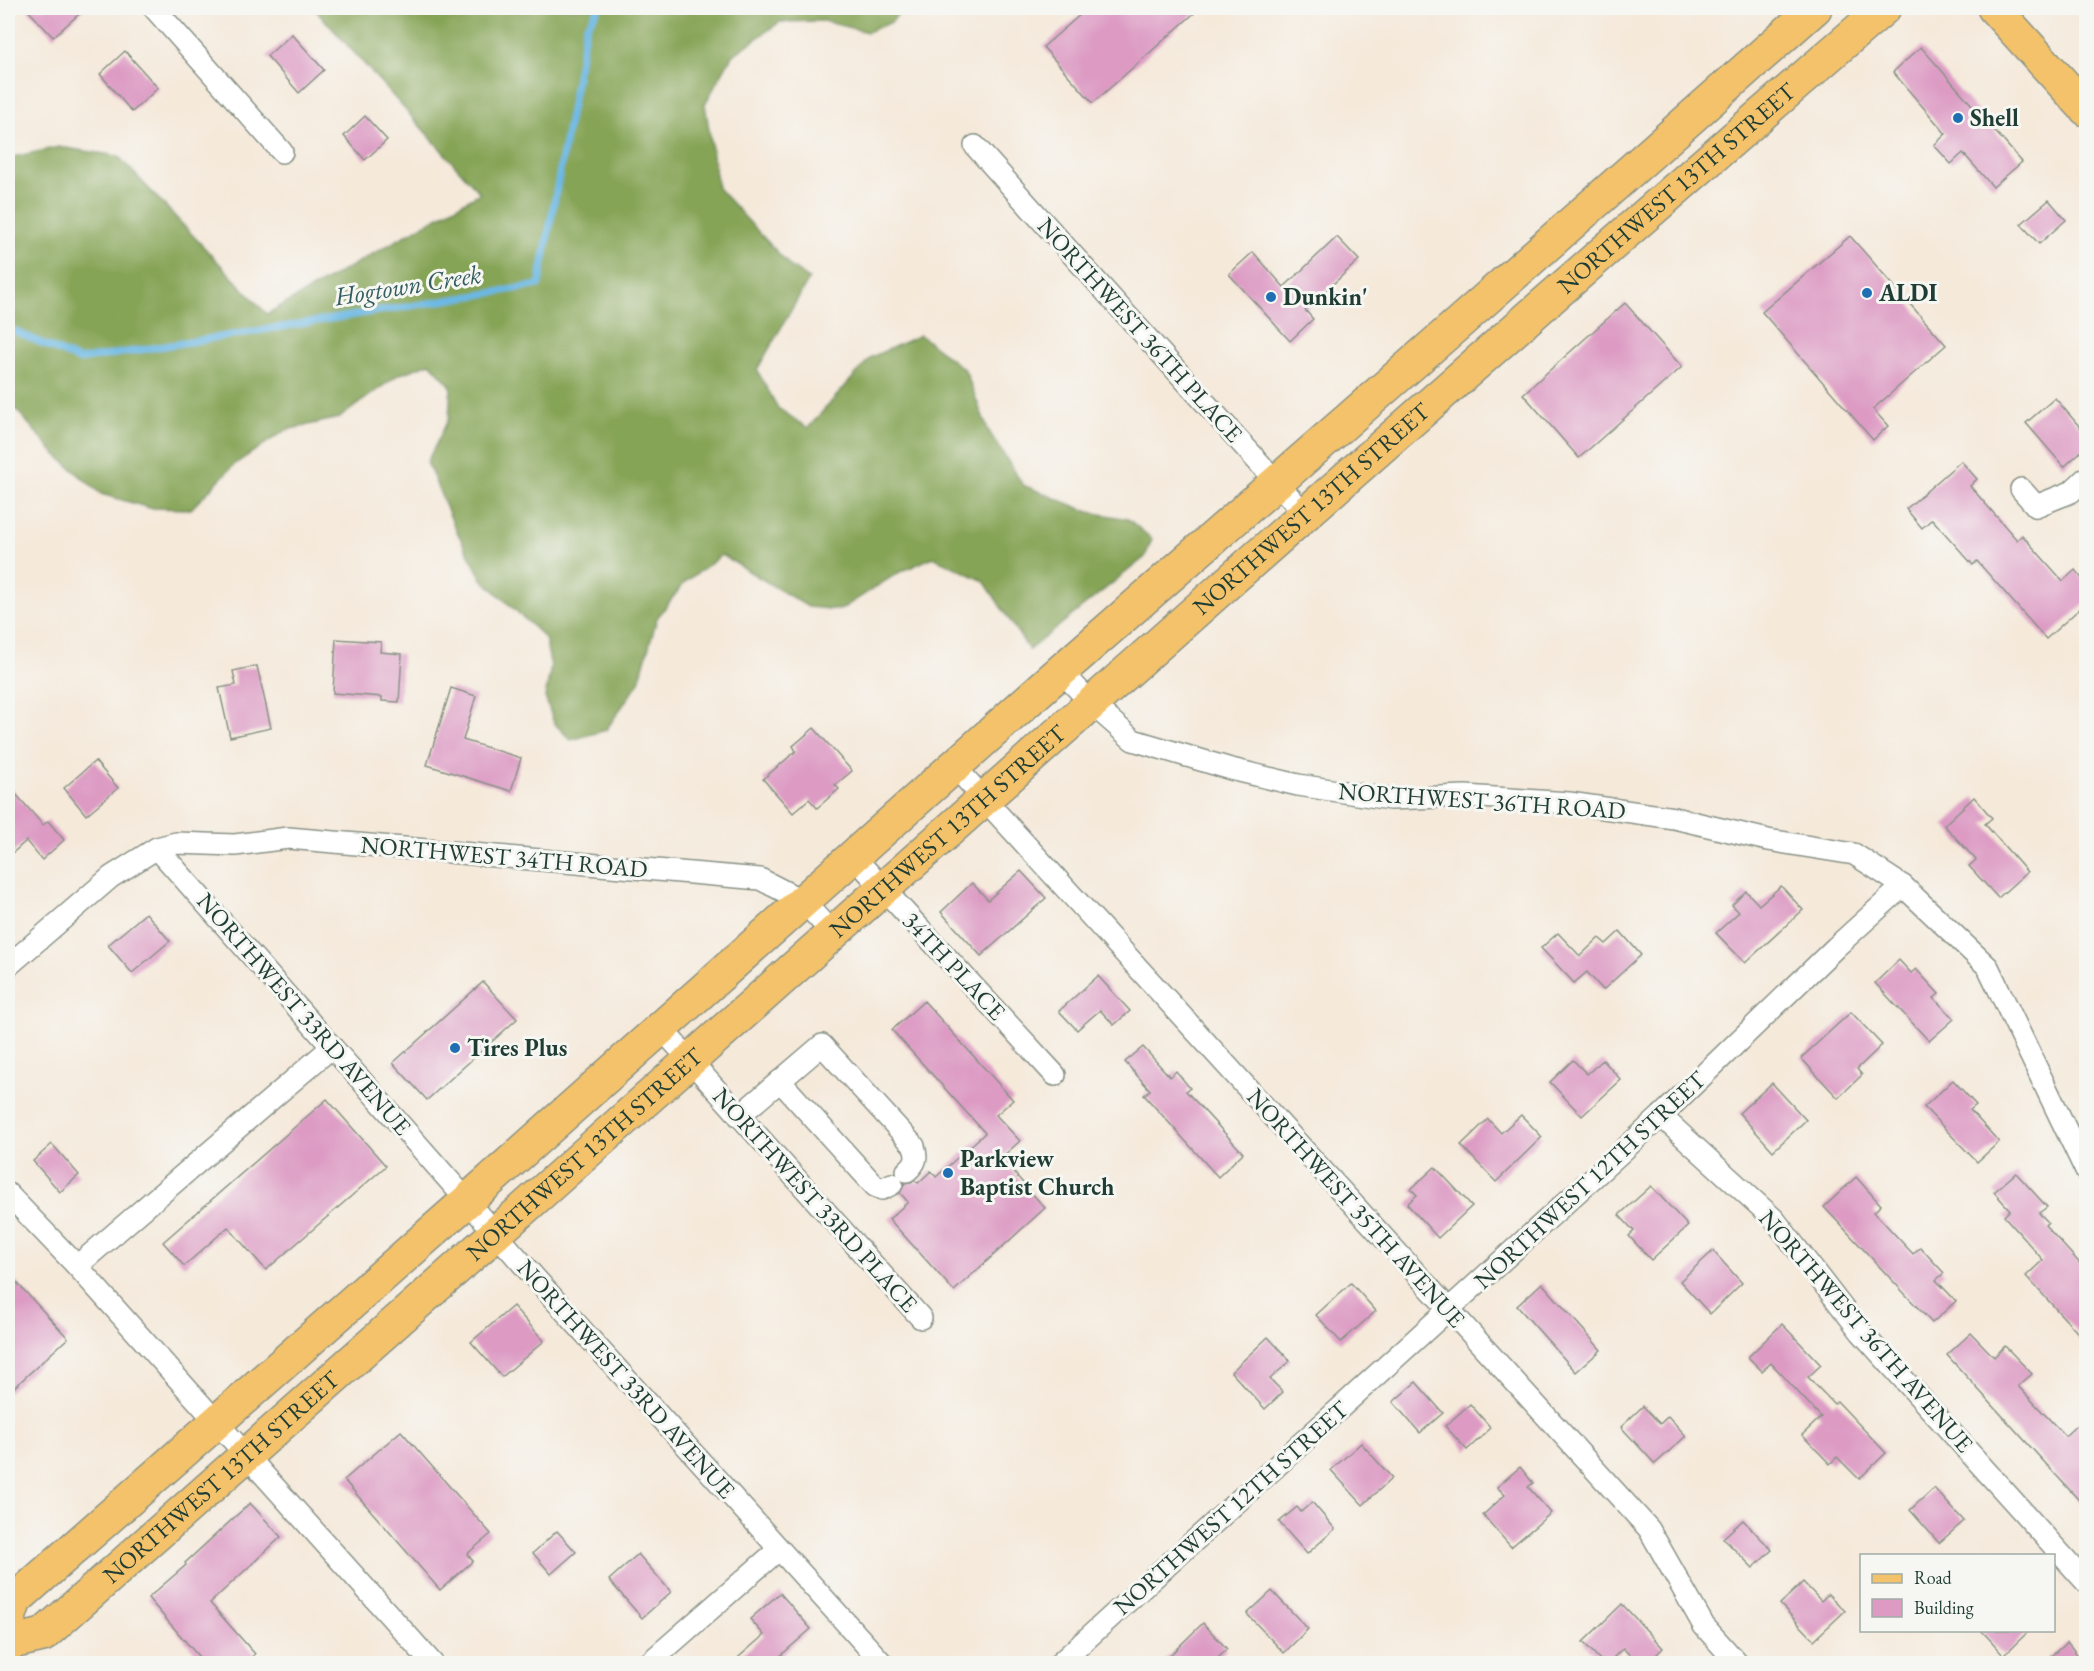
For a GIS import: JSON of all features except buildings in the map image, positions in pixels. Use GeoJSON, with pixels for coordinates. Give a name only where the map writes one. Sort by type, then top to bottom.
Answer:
{"type":"FeatureCollection","features":[{"type":"Feature","properties":{"kind":"main road","name":"NORTHWEST 13TH STREET"},"geometry":{"type":"LineString","coordinates":[[8,1621],[15,1600],[467,1201],[1061,671],[1815,8]]}},
{"type":"Feature","properties":{"kind":"main road","name":"NORTHWEST 13TH STREET"},"geometry":{"type":"LineString","coordinates":[[8,1643],[43,1635],[1305,514],[1634,224],[1884,8]]}},
{"type":"Feature","properties":{"kind":"main road"},"geometry":{"type":"LineString","coordinates":[[1994,8],[2086,109]]}},
{"type":"Feature","properties":{"kind":"street"},"geometry":{"type":"LineString","coordinates":[[154,8],[282,152]]}},
{"type":"Feature","properties":{"kind":"street","name":"NORTHWEST 36TH PLACE"},"geometry":{"type":"LineString","coordinates":[[975,146],[1305,514]]}},
{"type":"Feature","properties":{"kind":"street"},"geometry":{"type":"LineString","coordinates":[[2020,489],[2036,507],[2071,492],[2086,478]]}},
{"type":"Feature","properties":{"kind":"street","name":"NORTHWEST 36TH ROAD"},"geometry":{"type":"LineString","coordinates":[[1061,671],[1092,704],[1133,741],[1231,769],[1298,785],[1390,800],[1465,795],[1569,803],[1674,818],[1768,840],[1854,854],[1903,886],[1988,967],[2086,1171]]}},
{"type":"Feature","properties":{"kind":"street","name":"NORTHWEST 35TH AVENUE"},"geometry":{"type":"LineString","coordinates":[[954,767],[1649,1529],[1704,1626],[1738,1664]]}},
{"type":"Feature","properties":{"kind":"street","name":"NORTHWEST 34TH ROAD"},"geometry":{"type":"LineString","coordinates":[[157,848],[176,843],[235,845],[288,838],[760,879],[803,902],[833,933]]}},
{"type":"Feature","properties":{"kind":"street"},"geometry":{"type":"LineString","coordinates":[[8,966],[111,878],[157,848]]}},
{"type":"Feature","properties":{"kind":"street","name":"NORTHWEST 33RD AVENUE"},"geometry":{"type":"LineString","coordinates":[[157,848],[467,1201],[778,1550],[883,1664]]}},
{"type":"Feature","properties":{"kind":"street","name":"34TH PLACE"},"geometry":{"type":"LineString","coordinates":[[854,857],[1054,1075]]}},
{"type":"Feature","properties":{"kind":"street","name":"NORTHWEST 12TH STREET"},"geometry":{"type":"LineString","coordinates":[[1059,1664],[1661,1116],[1836,947],[1903,886]]}},
{"type":"Feature","properties":{"kind":"street","name":"NORTHWEST 33RD PLACE"},"geometry":{"type":"LineString","coordinates":[[661,1028],[921,1317]]}},
{"type":"Feature","properties":{"kind":"street"},"geometry":{"type":"LineString","coordinates":[[739,1116],[822,1045],[914,1146],[917,1156],[915,1164],[900,1178],[882,1189],[875,1186],[780,1081]]}},
{"type":"Feature","properties":{"kind":"street"},"geometry":{"type":"LineString","coordinates":[[77,1266],[332,1047]]}},
{"type":"Feature","properties":{"kind":"street","name":"NORTHWEST 36TH AVENUE"},"geometry":{"type":"LineString","coordinates":[[1661,1116],[1774,1219],[1861,1332],[2086,1582]]}},
{"type":"Feature","properties":{"kind":"street"},"geometry":{"type":"LineString","coordinates":[[8,1194],[77,1266],[433,1664]]}},
{"type":"Feature","properties":{"kind":"street"},"geometry":{"type":"LineString","coordinates":[[648,1664],[778,1550]]}},
{"type":"Feature","properties":{"kind":"green space"},"geometry":{"type":"Polygon","coordinates":[[[314,8],[902,8],[892,22],[867,32],[823,21],[780,22],[732,56],[705,104],[718,188],[790,266],[809,279],[757,370],[778,408],[808,428],[871,357],[920,335],[965,370],[988,430],[1023,485],[1089,512],[1128,519],[1152,539],[1145,557],[1029,650],[984,581],[933,557],[896,574],[840,610],[808,607],[722,555],[684,583],[657,618],[639,682],[606,730],[571,740],[554,723],[545,697],[551,667],[545,638],[482,579],[455,528],[427,462],[449,418],[451,386],[430,363],[398,375],[339,418],[286,430],[235,464],[191,509],[150,508],[101,494],[53,452],[8,400],[8,158],[59,147],[118,156],[267,314],[480,193],[314,8]]]}},
{"type":"Feature","properties":{"kind":"waterway","name":"Hogtown Creek"},"geometry":{"type":"LineString","coordinates":[[8,328],[79,360],[539,285],[586,27],[599,8]]}},
{"type":"Feature","properties":{"kind":"place","name":"Shell"},"geometry":{"type":"Point","coordinates":[1958,118]}},
{"type":"Feature","properties":{"kind":"place","name":"ALDI"},"geometry":{"type":"Point","coordinates":[1867,293]}},
{"type":"Feature","properties":{"kind":"place","name":"Dunkin'"},"geometry":{"type":"Point","coordinates":[1271,297]}},
{"type":"Feature","properties":{"kind":"place","name":"Tires Plus"},"geometry":{"type":"Point","coordinates":[455,1048]}},
{"type":"Feature","properties":{"kind":"place","name":"Parkview Baptist Church"},"geometry":{"type":"Point","coordinates":[948,1173]}}]}
